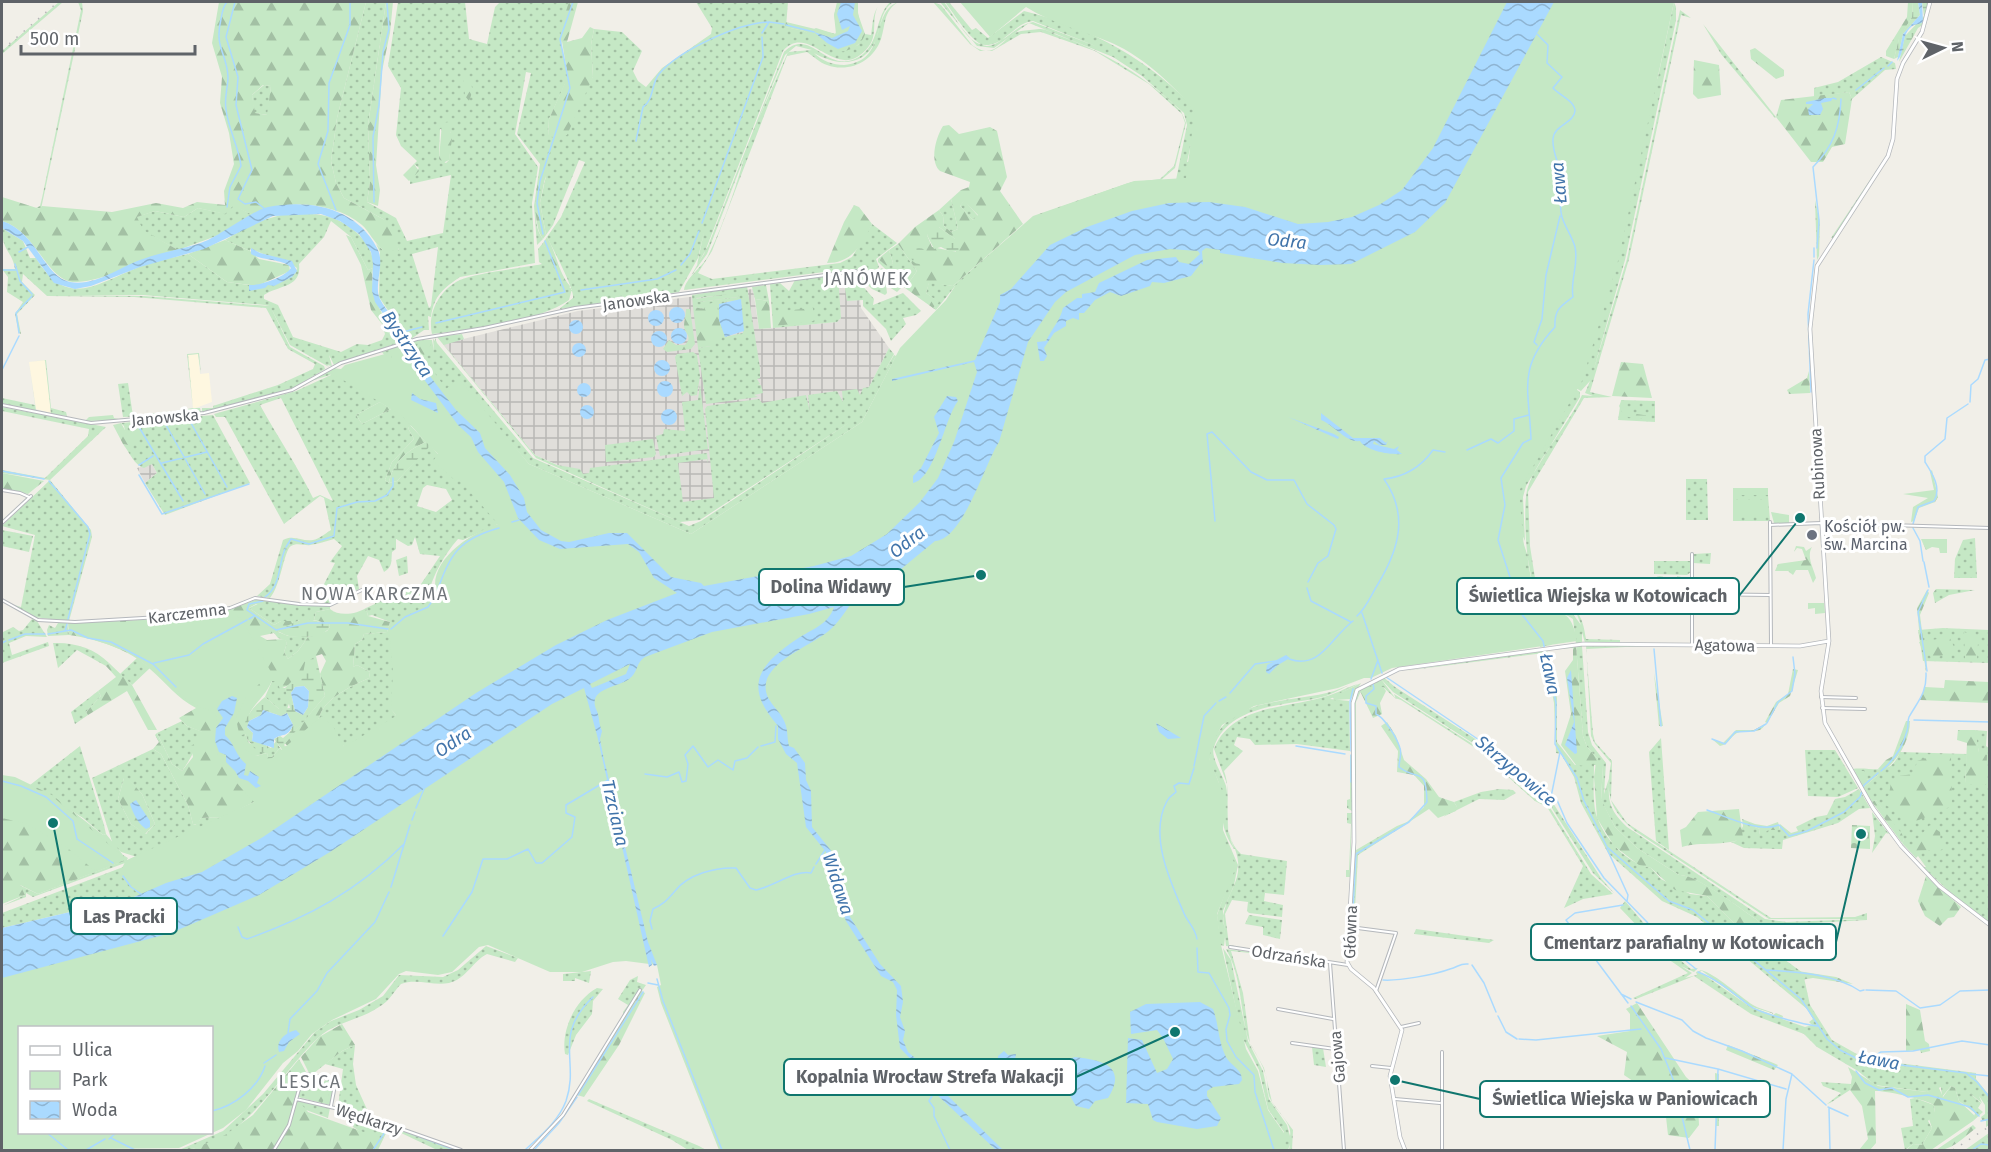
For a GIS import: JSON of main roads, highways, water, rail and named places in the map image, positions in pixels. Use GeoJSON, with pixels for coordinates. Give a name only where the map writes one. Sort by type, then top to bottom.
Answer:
{"type":"FeatureCollection","features":[{"type":"Feature","properties":{"kind":"water"},"geometry":{"type":"Polygon","coordinates":[[[841,2],[855,2],[853,15],[862,31],[855,43],[838,49],[814,32],[832,38],[848,31],[850,26],[842,30],[837,14],[841,2]]]}},
{"type":"Feature","properties":{"kind":"water"},"geometry":{"type":"Polygon","coordinates":[[[1507,2],[1554,2],[1445,203],[1415,232],[1351,264],[1283,263],[1220,253],[1220,250],[1206,248],[1202,251],[1203,265],[1201,263],[1191,276],[1164,283],[1152,282],[1150,286],[1121,296],[1110,292],[1095,300],[1084,313],[1079,313],[1079,320],[1073,318],[1066,321],[1066,326],[1054,333],[1044,348],[1047,356],[1044,361],[1040,361],[1037,342],[1046,341],[1063,308],[1077,298],[1082,298],[1082,294],[1095,292],[1099,283],[1147,260],[1176,257],[1179,262],[1189,264],[1200,254],[1198,251],[1170,249],[1135,255],[1066,292],[1055,302],[1028,342],[999,442],[964,515],[955,528],[945,537],[935,541],[889,579],[879,581],[863,590],[832,628],[784,659],[769,674],[766,683],[767,695],[783,718],[789,746],[794,748],[805,763],[806,780],[811,791],[812,827],[833,853],[833,874],[850,917],[880,964],[901,986],[903,1002],[900,1017],[905,1031],[903,1040],[908,1052],[928,1069],[945,1093],[1003,1150],[996,1150],[934,1092],[924,1073],[900,1048],[896,1015],[897,990],[893,982],[881,976],[846,921],[830,881],[826,852],[806,827],[797,763],[786,754],[778,739],[778,726],[761,700],[758,689],[759,679],[764,669],[783,649],[824,622],[834,607],[809,614],[712,632],[645,657],[629,679],[605,690],[596,697],[596,709],[602,731],[600,739],[603,755],[648,942],[657,965],[654,966],[651,959],[652,965],[649,967],[597,735],[584,688],[552,704],[330,852],[259,895],[171,933],[2,978],[2,928],[134,897],[166,883],[202,872],[263,837],[476,693],[556,645],[607,620],[677,593],[654,578],[639,552],[628,544],[560,549],[539,540],[518,518],[504,482],[478,452],[471,437],[458,425],[423,378],[419,378],[422,376],[399,346],[393,328],[375,302],[372,291],[371,252],[359,234],[340,221],[321,214],[273,216],[204,249],[140,267],[91,286],[75,289],[54,283],[23,241],[2,228],[2,221],[24,234],[53,272],[70,282],[79,283],[98,279],[151,256],[208,240],[268,207],[300,204],[316,206],[345,215],[368,234],[377,248],[380,261],[378,293],[406,336],[409,349],[456,410],[480,433],[485,448],[510,475],[524,498],[527,512],[541,530],[561,541],[569,542],[609,533],[627,533],[671,577],[701,583],[704,586],[814,566],[851,556],[887,534],[920,502],[938,478],[954,442],[977,372],[974,362],[892,381],[892,379],[975,360],[1000,302],[1000,295],[1011,289],[1050,245],[1087,227],[1132,211],[1169,203],[1209,202],[1245,207],[1298,224],[1328,222],[1352,217],[1379,205],[1402,190],[1433,148],[1507,2]],[[630,664],[590,684],[592,688],[626,674],[630,664]]]}},
{"type":"Feature","properties":{"kind":"water"},"geometry":{"type":"Polygon","coordinates":[[[1918,2],[1922,2],[1923,22],[1914,25],[1907,32],[1897,61],[1903,34],[1920,15],[1918,2]]]}},
{"type":"Feature","properties":{"kind":"water"},"geometry":{"type":"Polygon","coordinates":[[[1833,98],[1831,101],[1821,103],[1823,109],[1820,115],[1809,115],[1808,109],[1813,104],[1806,104],[1806,102],[1833,98]]]}},
{"type":"Feature","properties":{"kind":"water"},"geometry":{"type":"Polygon","coordinates":[[[251,248],[260,253],[292,261],[297,271],[292,277],[274,286],[268,285],[265,288],[249,291],[249,285],[272,280],[291,268],[284,263],[251,254],[251,248]]]}},
{"type":"Feature","properties":{"kind":"water"},"geometry":{"type":"Polygon","coordinates":[[[741,299],[744,331],[725,337],[719,320],[719,304],[741,299]]]}},
{"type":"Feature","properties":{"kind":"water"},"geometry":{"type":"Polygon","coordinates":[[[674,307],[680,307],[685,315],[683,321],[674,323],[669,318],[669,312],[674,307]]]}},
{"type":"Feature","properties":{"kind":"water"},"geometry":{"type":"Polygon","coordinates":[[[653,310],[659,310],[664,318],[662,324],[653,326],[648,321],[648,315],[653,310]]]}},
{"type":"Feature","properties":{"kind":"water"},"geometry":{"type":"Polygon","coordinates":[[[573,320],[579,320],[583,327],[579,334],[573,334],[569,330],[569,324],[573,320]]]}},
{"type":"Feature","properties":{"kind":"water"},"geometry":{"type":"Polygon","coordinates":[[[676,328],[682,328],[687,336],[685,342],[676,344],[671,339],[671,333],[676,328]]]}},
{"type":"Feature","properties":{"kind":"water"},"geometry":{"type":"Polygon","coordinates":[[[656,331],[662,331],[667,339],[665,345],[656,347],[651,342],[651,336],[656,331]]]}},
{"type":"Feature","properties":{"kind":"water"},"geometry":{"type":"Polygon","coordinates":[[[576,343],[582,343],[586,350],[582,357],[576,357],[572,353],[572,347],[576,343]]]}},
{"type":"Feature","properties":{"kind":"water"},"geometry":{"type":"Polygon","coordinates":[[[659,360],[665,360],[670,368],[668,374],[659,376],[654,371],[654,365],[659,360]]]}},
{"type":"Feature","properties":{"kind":"water"},"geometry":{"type":"Polygon","coordinates":[[[662,381],[668,381],[673,389],[671,395],[662,397],[657,392],[657,386],[662,381]]]}},
{"type":"Feature","properties":{"kind":"water"},"geometry":{"type":"Polygon","coordinates":[[[581,383],[587,383],[591,390],[587,397],[581,397],[577,393],[577,387],[581,383]]]}},
{"type":"Feature","properties":{"kind":"water"},"geometry":{"type":"Polygon","coordinates":[[[412,393],[420,399],[436,403],[438,413],[411,400],[412,393]]]}},
{"type":"Feature","properties":{"kind":"water"},"geometry":{"type":"Polygon","coordinates":[[[947,396],[956,397],[958,401],[927,471],[921,479],[913,483],[913,476],[921,468],[939,433],[934,417],[947,396]]]}},
{"type":"Feature","properties":{"kind":"water"},"geometry":{"type":"Polygon","coordinates":[[[584,405],[590,405],[594,412],[590,419],[584,419],[580,415],[580,409],[584,405]]]}},
{"type":"Feature","properties":{"kind":"water"},"geometry":{"type":"Polygon","coordinates":[[[666,409],[672,409],[677,417],[675,423],[666,425],[661,420],[661,414],[666,409]]]}},
{"type":"Feature","properties":{"kind":"water"},"geometry":{"type":"Polygon","coordinates":[[[1321,413],[1353,438],[1380,438],[1386,443],[1388,440],[1386,445],[1379,445],[1374,441],[1373,444],[1394,449],[1399,446],[1397,450],[1402,454],[1379,452],[1360,441],[1345,437],[1321,420],[1321,413]]]}},
{"type":"Feature","properties":{"kind":"water"},"geometry":{"type":"Polygon","coordinates":[[[1288,417],[1334,434],[1339,437],[1338,439],[1288,417]]]}},
{"type":"Feature","properties":{"kind":"water"},"geometry":{"type":"Polygon","coordinates":[[[1286,655],[1290,658],[1269,674],[1266,672],[1267,665],[1286,655]]]}},
{"type":"Feature","properties":{"kind":"water"},"geometry":{"type":"Polygon","coordinates":[[[1571,670],[1577,753],[1575,754],[1565,745],[1574,722],[1567,678],[1571,670]]]}},
{"type":"Feature","properties":{"kind":"water"},"geometry":{"type":"Polygon","coordinates":[[[304,686],[309,691],[308,707],[303,715],[295,711],[291,693],[295,687],[304,686]]]}},
{"type":"Feature","properties":{"kind":"water"},"geometry":{"type":"Polygon","coordinates":[[[232,696],[237,698],[234,713],[225,728],[225,735],[246,764],[244,775],[248,776],[250,771],[259,777],[257,783],[261,786],[256,788],[248,781],[239,778],[226,762],[226,755],[219,752],[215,741],[216,728],[223,718],[217,709],[222,701],[232,696]]]}},
{"type":"Feature","properties":{"kind":"water"},"geometry":{"type":"Polygon","coordinates":[[[263,710],[281,716],[287,713],[293,725],[287,734],[274,739],[274,748],[252,741],[253,733],[247,727],[249,721],[261,715],[263,710]]]}},
{"type":"Feature","properties":{"kind":"water"},"geometry":{"type":"Polygon","coordinates":[[[1156,723],[1181,738],[1168,739],[1159,732],[1156,723]]]}},
{"type":"Feature","properties":{"kind":"water"},"geometry":{"type":"Polygon","coordinates":[[[136,800],[150,821],[150,827],[146,829],[134,815],[130,804],[136,800]]]}},
{"type":"Feature","properties":{"kind":"water"},"geometry":{"type":"Polygon","coordinates":[[[1200,1002],[1213,1009],[1223,1051],[1242,1076],[1242,1080],[1239,1084],[1213,1087],[1207,1091],[1207,1096],[1221,1118],[1217,1126],[1197,1129],[1157,1122],[1153,1120],[1148,1104],[1126,1103],[1128,1038],[1142,1040],[1157,1073],[1167,1069],[1173,1059],[1157,1030],[1131,1034],[1130,1012],[1146,1004],[1200,1002]]]}},
{"type":"Feature","properties":{"kind":"water"},"geometry":{"type":"Polygon","coordinates":[[[296,1030],[300,1034],[289,1042],[284,1051],[279,1052],[278,1048],[282,1038],[296,1030]]]}},
{"type":"Feature","properties":{"kind":"water"},"geometry":{"type":"Polygon","coordinates":[[[1004,1051],[1008,1055],[1016,1054],[1012,1074],[998,1062],[998,1056],[1004,1051]]]}},
{"type":"Feature","properties":{"kind":"water"},"geometry":{"type":"Polygon","coordinates":[[[1075,1057],[1103,1063],[1113,1072],[1115,1079],[1108,1098],[1095,1101],[1089,1109],[1076,1106],[1066,1087],[1065,1066],[1068,1060],[1075,1057]]]}},
{"type":"Feature","properties":{"kind":"waterway"},"geometry":{"type":"LineString","coordinates":[[227,2],[222,12],[219,37],[228,77],[225,101],[227,116],[241,166],[230,187],[227,207]]}},
{"type":"Feature","properties":{"kind":"waterway"},"geometry":{"type":"LineString","coordinates":[[235,2],[226,37],[238,77],[236,105],[252,170],[238,199],[245,204],[256,202],[265,209]]}},
{"type":"Feature","properties":{"kind":"waterway"},"geometry":{"type":"LineString","coordinates":[[336,210],[318,164],[328,131],[329,83],[350,25],[350,2]]}},
{"type":"Feature","properties":{"kind":"waterway"},"geometry":{"type":"LineString","coordinates":[[543,234],[537,203],[540,181],[570,88],[560,39],[573,2]]}},
{"type":"Feature","properties":{"kind":"waterway"},"geometry":{"type":"LineString","coordinates":[[374,202],[373,137],[379,105],[383,52],[389,29],[387,3]]}},
{"type":"Feature","properties":{"kind":"waterway"},"geometry":{"type":"LineString","coordinates":[[762,33],[769,22],[784,24]]}},
{"type":"Feature","properties":{"kind":"waterway"},"geometry":{"type":"LineString","coordinates":[[636,141],[643,107],[649,100],[656,78],[668,65],[710,39],[742,27],[769,22]]}},
{"type":"Feature","properties":{"kind":"waterway"},"geometry":{"type":"LineString","coordinates":[[786,25],[814,32]]}},
{"type":"Feature","properties":{"kind":"waterway","name":"Ława"},"geometry":{"type":"LineString","coordinates":[[1537,34],[1548,45],[1547,63],[1562,77],[1553,88],[1570,101],[1575,111],[1574,115],[1554,134],[1553,144],[1561,175],[1561,212],[1575,247],[1576,260],[1573,297],[1559,309],[1555,327],[1543,342],[1530,367],[1528,392],[1531,439],[1523,443],[1501,478],[1505,505],[1498,540],[1510,577],[1505,593],[1543,641],[1556,703],[1555,744],[1577,778],[1584,801],[1607,847],[1669,901],[1693,910],[1801,999],[1827,1039],[1840,1050],[1860,1060],[1966,1073],[1990,1098]]}},
{"type":"Feature","properties":{"kind":"waterway"},"geometry":{"type":"LineString","coordinates":[[702,223],[763,57],[762,37]]}},
{"type":"Feature","properties":{"kind":"waterway"},"geometry":{"type":"LineString","coordinates":[[1888,66],[1892,62]]}},
{"type":"Feature","properties":{"kind":"waterway"},"geometry":{"type":"LineString","coordinates":[[1856,90],[1884,68]]}},
{"type":"Feature","properties":{"kind":"waterway"},"geometry":{"type":"LineString","coordinates":[[1817,248],[1819,220],[1813,167],[1826,152],[1834,136],[1841,99]]}},
{"type":"Feature","properties":{"kind":"waterway"},"geometry":{"type":"LineString","coordinates":[[1537,345],[1534,342],[1542,319],[1546,275],[1560,216]]}},
{"type":"Feature","properties":{"kind":"waterway"},"geometry":{"type":"LineString","coordinates":[[681,265],[690,254],[699,231]]}},
{"type":"Feature","properties":{"kind":"waterway"},"geometry":{"type":"LineString","coordinates":[[436,323],[565,292],[545,241]]}},
{"type":"Feature","properties":{"kind":"waterway"},"geometry":{"type":"LineString","coordinates":[[19,252],[28,247]]}},
{"type":"Feature","properties":{"kind":"waterway"},"geometry":{"type":"LineString","coordinates":[[1814,248],[1814,257]]}},
{"type":"Feature","properties":{"kind":"waterway"},"geometry":{"type":"LineString","coordinates":[[1811,392],[1808,314],[1814,260]]}},
{"type":"Feature","properties":{"kind":"waterway"},"geometry":{"type":"LineString","coordinates":[[15,264],[20,281],[32,294]]}},
{"type":"Feature","properties":{"kind":"waterway"},"geometry":{"type":"LineString","coordinates":[[2,270],[17,270]]}},
{"type":"Feature","properties":{"kind":"waterway"},"geometry":{"type":"LineString","coordinates":[[581,290],[657,279],[676,270]]}},
{"type":"Feature","properties":{"kind":"waterway"},"geometry":{"type":"LineString","coordinates":[[19,333],[16,313],[32,296]]}},
{"type":"Feature","properties":{"kind":"waterway","name":"Bystrzyca"},"geometry":{"type":"LineString","coordinates":[[403,332],[422,327]]}},
{"type":"Feature","properties":{"kind":"waterway"},"geometry":{"type":"LineString","coordinates":[[2,370],[19,336]]}},
{"type":"Feature","properties":{"kind":"waterway"},"geometry":{"type":"LineString","coordinates":[[1970,402],[1971,385],[1978,379],[1985,360],[1990,359]]}},
{"type":"Feature","properties":{"kind":"waterway"},"geometry":{"type":"LineString","coordinates":[[1913,524],[1918,507],[1934,501],[1937,491],[1935,481],[1925,462],[1925,456],[1945,439],[1947,418],[1968,404]]}},
{"type":"Feature","properties":{"kind":"waterway"},"geometry":{"type":"LineString","coordinates":[[1467,450],[1491,439],[1498,443],[1514,431],[1514,419],[1529,415]]}},
{"type":"Feature","properties":{"kind":"waterway"},"geometry":{"type":"LineString","coordinates":[[191,423],[227,487]]}},
{"type":"Feature","properties":{"kind":"waterway"},"geometry":{"type":"LineString","coordinates":[[166,425],[205,494]]}},
{"type":"Feature","properties":{"kind":"waterway"},"geometry":{"type":"LineString","coordinates":[[139,427],[183,501]]}},
{"type":"Feature","properties":{"kind":"waterway"},"geometry":{"type":"LineString","coordinates":[[1215,521],[1207,434],[1212,432],[1251,472],[1267,480],[1294,480],[1307,504],[1334,525],[1336,529],[1328,556],[1318,563],[1308,582]]}},
{"type":"Feature","properties":{"kind":"waterway"},"geometry":{"type":"LineString","coordinates":[[1357,616],[1366,605],[1385,571],[1396,545],[1399,519],[1397,506],[1384,479],[1411,470],[1433,450],[1445,452]]}},
{"type":"Feature","properties":{"kind":"waterway"},"geometry":{"type":"LineString","coordinates":[[162,463],[207,452]]}},
{"type":"Feature","properties":{"kind":"waterway"},"geometry":{"type":"LineString","coordinates":[[139,465],[153,456]]}},
{"type":"Feature","properties":{"kind":"waterway"},"geometry":{"type":"LineString","coordinates":[[2,471],[44,479]]}},
{"type":"Feature","properties":{"kind":"waterway"},"geometry":{"type":"LineString","coordinates":[[139,475],[162,514],[249,484]]}},
{"type":"Feature","properties":{"kind":"waterway"},"geometry":{"type":"LineString","coordinates":[[286,547],[291,539],[309,544],[334,536],[337,508],[357,502],[375,501],[387,495],[393,486],[393,478]]}},
{"type":"Feature","properties":{"kind":"waterway"},"geometry":{"type":"LineString","coordinates":[[49,481],[88,527],[90,534],[68,619]]}},
{"type":"Feature","properties":{"kind":"waterway"},"geometry":{"type":"LineString","coordinates":[[512,522],[519,520]]}},
{"type":"Feature","properties":{"kind":"waterway"},"geometry":{"type":"LineString","coordinates":[[437,592],[446,568],[457,550],[474,537],[499,528]]}},
{"type":"Feature","properties":{"kind":"waterway"},"geometry":{"type":"LineString","coordinates":[[1913,528],[1920,541],[1923,561]]}},
{"type":"Feature","properties":{"kind":"waterway"},"geometry":{"type":"LineString","coordinates":[[265,597],[277,581],[285,549]]}},
{"type":"Feature","properties":{"kind":"waterway"},"geometry":{"type":"LineString","coordinates":[[1924,562],[1929,587]]}},
{"type":"Feature","properties":{"kind":"waterway"},"geometry":{"type":"LineString","coordinates":[[1307,588],[1311,601],[1351,622]]}},
{"type":"Feature","properties":{"kind":"waterway"},"geometry":{"type":"LineString","coordinates":[[1927,671],[1918,612],[1928,590]]}},
{"type":"Feature","properties":{"kind":"waterway"},"geometry":{"type":"LineString","coordinates":[[391,629],[405,617],[428,607],[435,597]]}},
{"type":"Feature","properties":{"kind":"waterway"},"geometry":{"type":"LineString","coordinates":[[263,601],[249,604],[247,610],[276,630],[308,623],[348,623],[388,629]]}},
{"type":"Feature","properties":{"kind":"waterway","name":"Skrzypowice"},"geometry":{"type":"LineString","coordinates":[[1362,613],[1382,673]]}},
{"type":"Feature","properties":{"kind":"waterway"},"geometry":{"type":"LineString","coordinates":[[249,619],[254,616]]}},
{"type":"Feature","properties":{"kind":"waterway"},"geometry":{"type":"LineString","coordinates":[[154,663],[189,655],[203,644],[247,620]]}},
{"type":"Feature","properties":{"kind":"waterway","name":"Skrzypowice"},"geometry":{"type":"LineString","coordinates":[[1289,659],[1300,661],[1318,656],[1353,621]]}},
{"type":"Feature","properties":{"kind":"waterway"},"geometry":{"type":"LineString","coordinates":[[65,631],[67,624]]}},
{"type":"Feature","properties":{"kind":"waterway"},"geometry":{"type":"LineString","coordinates":[[48,634],[71,630],[88,638],[111,642],[153,664],[176,687]]}},
{"type":"Feature","properties":{"kind":"waterway"},"geometry":{"type":"LineString","coordinates":[[9,640],[25,634],[45,634]]}},
{"type":"Feature","properties":{"kind":"waterway"},"geometry":{"type":"LineString","coordinates":[[2,643],[6,641]]}},
{"type":"Feature","properties":{"kind":"waterway"},"geometry":{"type":"LineString","coordinates":[[1654,649],[1661,726]]}},
{"type":"Feature","properties":{"kind":"waterway"},"geometry":{"type":"LineString","coordinates":[[1767,723],[1778,702],[1792,691],[1795,674],[1793,657]]}},
{"type":"Feature","properties":{"kind":"waterway"},"geometry":{"type":"LineString","coordinates":[[1371,679],[1378,660]]}},
{"type":"Feature","properties":{"kind":"waterway","name":"Skrzypowice"},"geometry":{"type":"LineString","coordinates":[[1230,693],[1255,664],[1276,661]]}},
{"type":"Feature","properties":{"kind":"waterway"},"geometry":{"type":"LineString","coordinates":[[1881,771],[1903,743],[1909,717],[1923,691],[1926,673]]}},
{"type":"Feature","properties":{"kind":"waterway","name":"Skrzypowice"},"geometry":{"type":"LineString","coordinates":[[1386,677],[1485,744],[1541,795],[1557,800],[1567,823],[1604,878],[1647,922],[1659,939],[1696,969]]}},
{"type":"Feature","properties":{"kind":"waterway"},"geometry":{"type":"LineString","coordinates":[[1352,926],[1356,854],[1409,822],[1427,802],[1423,779],[1399,767],[1401,750],[1396,739],[1386,723],[1376,714],[1376,706],[1366,703],[1366,696],[1374,689],[1373,684]]}},
{"type":"Feature","properties":{"kind":"waterway"},"geometry":{"type":"LineString","coordinates":[[1351,751],[1350,702],[1353,689]]}},
{"type":"Feature","properties":{"kind":"waterway","name":"Skrzypowice"},"geometry":{"type":"LineString","coordinates":[[1219,701],[1226,697]]}},
{"type":"Feature","properties":{"kind":"waterway","name":"Skrzypowice"},"geometry":{"type":"LineString","coordinates":[[1194,766],[1204,716],[1216,703]]}},
{"type":"Feature","properties":{"kind":"waterway"},"geometry":{"type":"LineString","coordinates":[[1914,720],[1990,722]]}},
{"type":"Feature","properties":{"kind":"waterway"},"geometry":{"type":"LineString","coordinates":[[1712,739],[1725,744],[1735,732],[1754,731],[1766,724]]}},
{"type":"Feature","properties":{"kind":"waterway"},"geometry":{"type":"LineString","coordinates":[[761,746],[775,742],[776,726]]}},
{"type":"Feature","properties":{"kind":"waterway"},"geometry":{"type":"LineString","coordinates":[[645,774],[667,777],[679,772],[682,782],[686,781],[688,764],[685,755],[693,746],[708,767],[718,760],[733,770],[735,761],[747,758],[758,747]]}},
{"type":"Feature","properties":{"kind":"waterway"},"geometry":{"type":"LineString","coordinates":[[1296,746],[1345,754]]}},
{"type":"Feature","properties":{"kind":"waterway"},"geometry":{"type":"LineString","coordinates":[[1551,797],[1560,752]]}},
{"type":"Feature","properties":{"kind":"waterway"},"geometry":{"type":"LineString","coordinates":[[1351,755],[1351,782]]}},
{"type":"Feature","properties":{"kind":"waterway","name":"Skrzypowice"},"geometry":{"type":"LineString","coordinates":[[1194,768],[1189,784],[1179,783],[1174,786],[1176,792],[1167,801],[1162,814],[1160,842],[1172,885],[1197,939]]}},
{"type":"Feature","properties":{"kind":"waterway"},"geometry":{"type":"LineString","coordinates":[[1707,810],[1753,826],[1779,825],[1789,836],[1807,831],[1844,812],[1860,797],[1864,785],[1878,773]]}},
{"type":"Feature","properties":{"kind":"waterway"},"geometry":{"type":"LineString","coordinates":[[443,936],[472,892],[483,859],[507,859],[528,849],[536,863],[542,863],[572,837],[575,817],[566,813],[566,805],[608,780]]}},
{"type":"Feature","properties":{"kind":"waterway"},"geometry":{"type":"LineString","coordinates":[[2,781],[46,797],[73,821],[77,839],[113,863]]}},
{"type":"Feature","properties":{"kind":"waterway"},"geometry":{"type":"LineString","coordinates":[[416,808],[424,789]]}},
{"type":"Feature","properties":{"kind":"waterway"},"geometry":{"type":"LineString","coordinates":[[412,820],[415,812]]}},
{"type":"Feature","properties":{"kind":"waterway"},"geometry":{"type":"LineString","coordinates":[[391,887],[410,825]]}},
{"type":"Feature","properties":{"kind":"waterway"},"geometry":{"type":"LineString","coordinates":[[238,927],[242,937],[247,939],[312,912],[368,876],[404,844]]}},
{"type":"Feature","properties":{"kind":"waterway"},"geometry":{"type":"LineString","coordinates":[[1607,849],[1628,895],[1627,901]]}},
{"type":"Feature","properties":{"kind":"waterway","name":"Widawa"},"geometry":{"type":"LineString","coordinates":[[816,864],[825,850]]}},
{"type":"Feature","properties":{"kind":"waterway","name":"Widawa"},"geometry":{"type":"LineString","coordinates":[[652,929],[650,921],[653,909],[695,876],[720,869],[736,868],[750,888],[756,890],[791,876],[805,872],[811,873],[814,867]]}},
{"type":"Feature","properties":{"kind":"waterway"},"geometry":{"type":"LineString","coordinates":[[123,876],[131,887],[141,894]]}},
{"type":"Feature","properties":{"kind":"waterway"},"geometry":{"type":"LineString","coordinates":[[288,1033],[290,1019],[317,991],[327,973],[375,922],[389,892]]}},
{"type":"Feature","properties":{"kind":"waterway"},"geometry":{"type":"LineString","coordinates":[[1623,905],[1575,913],[1566,920],[1628,1003]]}},
{"type":"Feature","properties":{"kind":"waterway","name":"Skrzypowice"},"geometry":{"type":"LineString","coordinates":[[1197,948],[1198,972],[1209,973],[1229,1008],[1227,1041],[1236,1057],[1254,1075],[1255,1092],[1274,1150]]}},
{"type":"Feature","properties":{"kind":"waterway"},"geometry":{"type":"LineString","coordinates":[[1383,980],[1426,975],[1468,964]]}},
{"type":"Feature","properties":{"kind":"waterway"},"geometry":{"type":"LineString","coordinates":[[1472,965],[1484,983],[1496,1012]]}},
{"type":"Feature","properties":{"kind":"waterway"},"geometry":{"type":"LineString","coordinates":[[1767,970],[1828,977],[1860,991],[1864,990]]}},
{"type":"Feature","properties":{"kind":"waterway","name":"Skrzypowice"},"geometry":{"type":"LineString","coordinates":[[1698,972],[1719,983],[1755,1009],[1818,1026]]}},
{"type":"Feature","properties":{"kind":"waterway"},"geometry":{"type":"LineString","coordinates":[[657,979],[663,1001],[722,1150]]}},
{"type":"Feature","properties":{"kind":"waterway"},"geometry":{"type":"LineString","coordinates":[[648,983],[658,985]]}},
{"type":"Feature","properties":{"kind":"waterway"},"geometry":{"type":"LineString","coordinates":[[1866,990],[1896,991],[1920,1008],[1940,1005],[1960,991],[1990,990]]}},
{"type":"Feature","properties":{"kind":"waterway","name":"Trzciana"},"geometry":{"type":"LineString","coordinates":[[578,1095],[643,992]]}},
{"type":"Feature","properties":{"kind":"waterway"},"geometry":{"type":"LineString","coordinates":[[1621,994],[1631,999]]}},
{"type":"Feature","properties":{"kind":"waterway"},"geometry":{"type":"LineString","coordinates":[[525,1150],[554,1122],[563,1109],[569,1087],[569,1049],[573,1024],[593,997]]}},
{"type":"Feature","properties":{"kind":"waterway"},"geometry":{"type":"LineString","coordinates":[[1636,1002],[1682,1020],[1693,1031],[1706,1038],[1742,1051],[1792,1074],[1786,1099],[1783,1150]]}},
{"type":"Feature","properties":{"kind":"waterway"},"geometry":{"type":"LineString","coordinates":[[1631,1006],[1661,1049],[1673,1079],[1690,1150]]}},
{"type":"Feature","properties":{"kind":"waterway"},"geometry":{"type":"LineString","coordinates":[[1498,1016],[1506,1032],[1517,1039]]}},
{"type":"Feature","properties":{"kind":"waterway"},"geometry":{"type":"LineString","coordinates":[[1519,1039],[1536,1040],[1641,1029]]}},
{"type":"Feature","properties":{"kind":"waterway"},"geometry":{"type":"LineString","coordinates":[[1866,1061],[1881,1052],[1913,1051],[1962,1041],[1990,1045]]}},
{"type":"Feature","properties":{"kind":"waterway"},"geometry":{"type":"LineString","coordinates":[[264,1063],[276,1055]]}},
{"type":"Feature","properties":{"kind":"waterway"},"geometry":{"type":"LineString","coordinates":[[1666,1058],[1718,1069],[1786,1089]]}},
{"type":"Feature","properties":{"kind":"waterway"},"geometry":{"type":"LineString","coordinates":[[213,1111],[229,1105],[251,1089],[265,1066]]}},
{"type":"Feature","properties":{"kind":"waterway"},"geometry":{"type":"LineString","coordinates":[[1715,1150],[1718,1070]]}},
{"type":"Feature","properties":{"kind":"waterway","name":"Ława"},"geometry":{"type":"LineString","coordinates":[[1856,1071],[1865,1083],[1879,1090],[1892,1088],[1908,1097],[1928,1095],[1970,1107],[1979,1116]]}},
{"type":"Feature","properties":{"kind":"waterway"},"geometry":{"type":"LineString","coordinates":[[1970,1074],[1990,1076]]}},
{"type":"Feature","properties":{"kind":"waterway"},"geometry":{"type":"LineString","coordinates":[[1793,1075],[1826,1105]]}},
{"type":"Feature","properties":{"kind":"waterway"},"geometry":{"type":"LineString","coordinates":[[935,1091],[929,1101],[934,1108],[934,1116],[950,1150]]}},
{"type":"Feature","properties":{"kind":"waterway","name":"Trzciana"},"geometry":{"type":"LineString","coordinates":[[534,1150],[559,1123],[577,1097]]}},
{"type":"Feature","properties":{"kind":"waterway"},"geometry":{"type":"LineString","coordinates":[[1828,1107],[1848,1116]]}},
{"type":"Feature","properties":{"kind":"waterway"},"geometry":{"type":"LineString","coordinates":[[1829,1108],[1830,1150]]}},
{"type":"Feature","properties":{"kind":"waterway","name":"Ława"},"geometry":{"type":"LineString","coordinates":[[1981,1121],[1990,1119]]}},
{"type":"Feature","properties":{"kind":"waterway"},"geometry":{"type":"LineString","coordinates":[[383,1123],[455,1150]]}},
{"type":"Feature","properties":{"kind":"waterway"},"geometry":{"type":"LineString","coordinates":[[373,1150],[389,1126]]}},
{"type":"Feature","properties":{"kind":"waterway"},"geometry":{"type":"LineString","coordinates":[[48,1134],[68,1150]]}},
{"type":"Feature","properties":{"kind":"waterway"},"geometry":{"type":"LineString","coordinates":[[109,1139],[115,1134]]}},
{"type":"Feature","properties":{"kind":"waterway"},"geometry":{"type":"LineString","coordinates":[[111,1138],[135,1150]]}},
{"type":"Feature","properties":{"kind":"waterway"},"geometry":{"type":"LineString","coordinates":[[86,1150],[105,1139]]}},
{"type":"Feature","properties":{"kind":"waterway"},"geometry":{"type":"LineString","coordinates":[[1972,1150],[1981,1144],[1990,1145]]}},
{"type":"Feature","properties":{"kind":"railway"},"geometry":{"type":"LineString","coordinates":[[2,50],[58,2]]}},
{"type":"Feature","properties":{"kind":"railway"},"geometry":{"type":"LineString","coordinates":[[1953,1150],[1990,1126]]}},
{"type":"Feature","properties":{"kind":"place","name":"Świetlica Wiejska w Kotowicach"},"geometry":{"type":"Point","coordinates":[1800,518]}},
{"type":"Feature","properties":{"kind":"place","name":"Kościół pw. św. Marcina"},"geometry":{"type":"Point","coordinates":[1812,535]}},
{"type":"Feature","properties":{"kind":"place","name":"Dolina Widawy"},"geometry":{"type":"Point","coordinates":[981,575]}},
{"type":"Feature","properties":{"kind":"place","name":"Las Pracki"},"geometry":{"type":"Point","coordinates":[53,823]}},
{"type":"Feature","properties":{"kind":"place","name":"Cmentarz parafialny w Kotowicach"},"geometry":{"type":"Point","coordinates":[1861,834]}},
{"type":"Feature","properties":{"kind":"place","name":"Kopalnia Wrocław Strefa Wakacji"},"geometry":{"type":"Point","coordinates":[1175,1032]}},
{"type":"Feature","properties":{"kind":"place","name":"Świetlica Wiejska w Paniowicach"},"geometry":{"type":"Point","coordinates":[1395,1080]}},
{"type":"Feature","properties":{"kind":"district","name":"JANÓWEK"},"geometry":{"type":"Point","coordinates":[867,279]}},
{"type":"Feature","properties":{"kind":"district","name":"NOWA KARCZMA"},"geometry":{"type":"Point","coordinates":[375,594]}},
{"type":"Feature","properties":{"kind":"district","name":"LESICA"},"geometry":{"type":"Point","coordinates":[310,1082]}},
{"type":"Feature","properties":{"kind":"water label","name":"Odra"},"geometry":{"type":"Point","coordinates":[1287,241]}},
{"type":"Feature","properties":{"kind":"water label","name":"Odra"},"geometry":{"type":"Point","coordinates":[907,542]}},
{"type":"Feature","properties":{"kind":"water label","name":"Odra"},"geometry":{"type":"Point","coordinates":[453,742]}}]}
